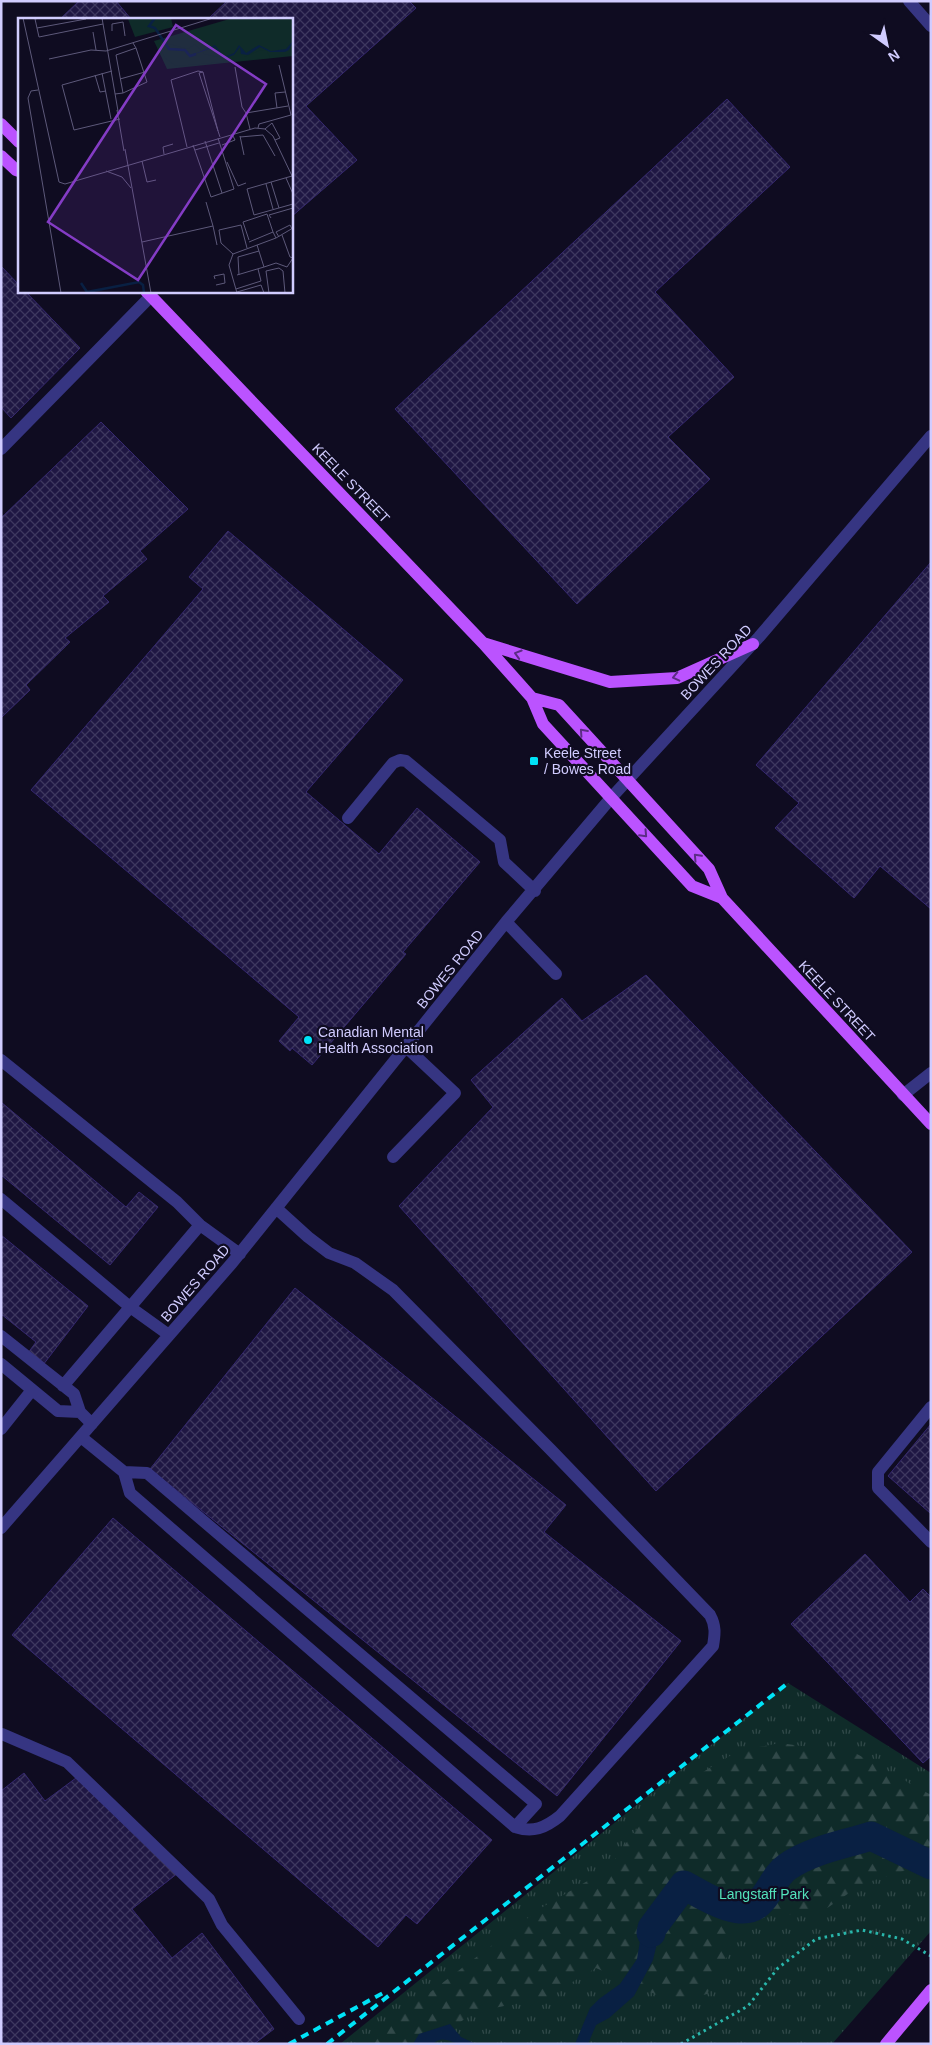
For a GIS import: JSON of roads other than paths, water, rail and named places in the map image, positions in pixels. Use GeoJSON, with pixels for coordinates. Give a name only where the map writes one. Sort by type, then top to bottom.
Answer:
{"type":"FeatureCollection","features":[{"type":"Feature","properties":{"kind":"main road"},"geometry":{"type":"LineString","coordinates":[[1,124],[18,141]]}},
{"type":"Feature","properties":{"kind":"main road"},"geometry":{"type":"LineString","coordinates":[[1,156],[18,171]]}},
{"type":"Feature","properties":{"kind":"main road","name":"KEELE STREET"},"geometry":{"type":"LineString","coordinates":[[148,294],[483,643],[532,698],[543,724],[692,886],[722,898]]}},
{"type":"Feature","properties":{"kind":"main road"},"geometry":{"type":"LineString","coordinates":[[483,643],[610,682],[677,678],[753,644]]}},
{"type":"Feature","properties":{"kind":"main road","name":"KEELE STREET"},"geometry":{"type":"LineString","coordinates":[[532,698],[559,705],[709,870],[722,898],[931,1124]]}},
{"type":"Feature","properties":{"kind":"main road"},"geometry":{"type":"LineString","coordinates":[[886,2044],[931,1990]]}},
{"type":"Feature","properties":{"kind":"street"},"geometry":{"type":"LineString","coordinates":[[909,1],[931,26]]}},
{"type":"Feature","properties":{"kind":"street"},"geometry":{"type":"LineString","coordinates":[[1,449],[148,294]]}},
{"type":"Feature","properties":{"kind":"street","name":"BOWES ROAD"},"geometry":{"type":"LineString","coordinates":[[4,1521],[81,1437],[240,1254],[506,922],[535,891],[611,798],[753,644],[931,436]]}},
{"type":"Feature","properties":{"kind":"street"},"geometry":{"type":"LineString","coordinates":[[348,818],[392,763],[400,760],[406,761],[500,840],[504,862],[535,891]]}},
{"type":"Feature","properties":{"kind":"street"},"geometry":{"type":"LineString","coordinates":[[506,922],[556,974]]}},
{"type":"Feature","properties":{"kind":"street"},"geometry":{"type":"LineString","coordinates":[[393,1157],[455,1093],[406,1047]]}},
{"type":"Feature","properties":{"kind":"street"},"geometry":{"type":"LineString","coordinates":[[1,1060],[177,1202],[200,1225],[240,1254]]}},
{"type":"Feature","properties":{"kind":"street"},"geometry":{"type":"LineString","coordinates":[[903,1095],[931,1073]]}},
{"type":"Feature","properties":{"kind":"street"},"geometry":{"type":"LineString","coordinates":[[1,1199],[130,1307],[169,1336]]}},
{"type":"Feature","properties":{"kind":"street"},"geometry":{"type":"LineString","coordinates":[[81,1437],[124,1472],[130,1493],[515,1827],[525,1830],[537,1830],[560,1816],[712,1646],[715,1632],[714,1622],[710,1615],[393,1290],[355,1263],[330,1253],[308,1237],[276,1208]]}},
{"type":"Feature","properties":{"kind":"street"},"geometry":{"type":"LineString","coordinates":[[63,1386],[200,1225]]}},
{"type":"Feature","properties":{"kind":"street"},"geometry":{"type":"LineString","coordinates":[[1,1336],[74,1394],[80,1412],[92,1424]]}},
{"type":"Feature","properties":{"kind":"street"},"geometry":{"type":"LineString","coordinates":[[1,1364],[58,1411],[80,1412]]}},
{"type":"Feature","properties":{"kind":"street"},"geometry":{"type":"LineString","coordinates":[[1,1429],[32,1390]]}},
{"type":"Feature","properties":{"kind":"street"},"geometry":{"type":"LineString","coordinates":[[931,1407],[878,1472],[878,1488],[931,1542]]}},
{"type":"Feature","properties":{"kind":"street"},"geometry":{"type":"LineString","coordinates":[[124,1472],[147,1473],[536,1804],[515,1827]]}},
{"type":"Feature","properties":{"kind":"street"},"geometry":{"type":"LineString","coordinates":[[2,1734],[68,1762],[209,1899],[222,1924],[299,2019]]}},
{"type":"Feature","properties":{"kind":"water"},"geometry":{"type":"Polygon","coordinates":[[[673,1901],[659,1935],[653,1960],[634,1996],[609,2018],[596,2025],[588,2044],[575,2044],[590,2008],[620,1984],[637,1959],[643,1923],[651,1908],[673,1901]]]}},
{"type":"Feature","properties":{"kind":"water"},"geometry":{"type":"Polygon","coordinates":[[[450,2024],[461,2037],[476,2044],[461,2044],[440,2040],[433,2044],[413,2044],[419,2034],[450,2024]]]}},
{"type":"Feature","properties":{"kind":"waterway"},"geometry":{"type":"LineString","coordinates":[[651,1933],[652,1928],[684,1885],[732,1908],[751,1908],[763,1899],[783,1870],[796,1861],[828,1848],[871,1836],[931,1865]]}},
{"type":"Feature","properties":{"kind":"railway"},"geometry":{"type":"LineString","coordinates":[[327,2044],[788,1683]]}},
{"type":"Feature","properties":{"kind":"railway"},"geometry":{"type":"LineString","coordinates":[[289,2044],[383,1993]]}},
{"type":"Feature","properties":{"kind":"place","name":"Keele Street / Bowes Road"},"geometry":{"type":"Point","coordinates":[534,761]}},
{"type":"Feature","properties":{"kind":"place","name":"Canadian Mental Health Association"},"geometry":{"type":"Point","coordinates":[308,1040]}},
{"type":"Feature","properties":{"kind":"park label","name":"Langstaff Park"},"geometry":{"type":"Point","coordinates":[764,1894]}}]}
